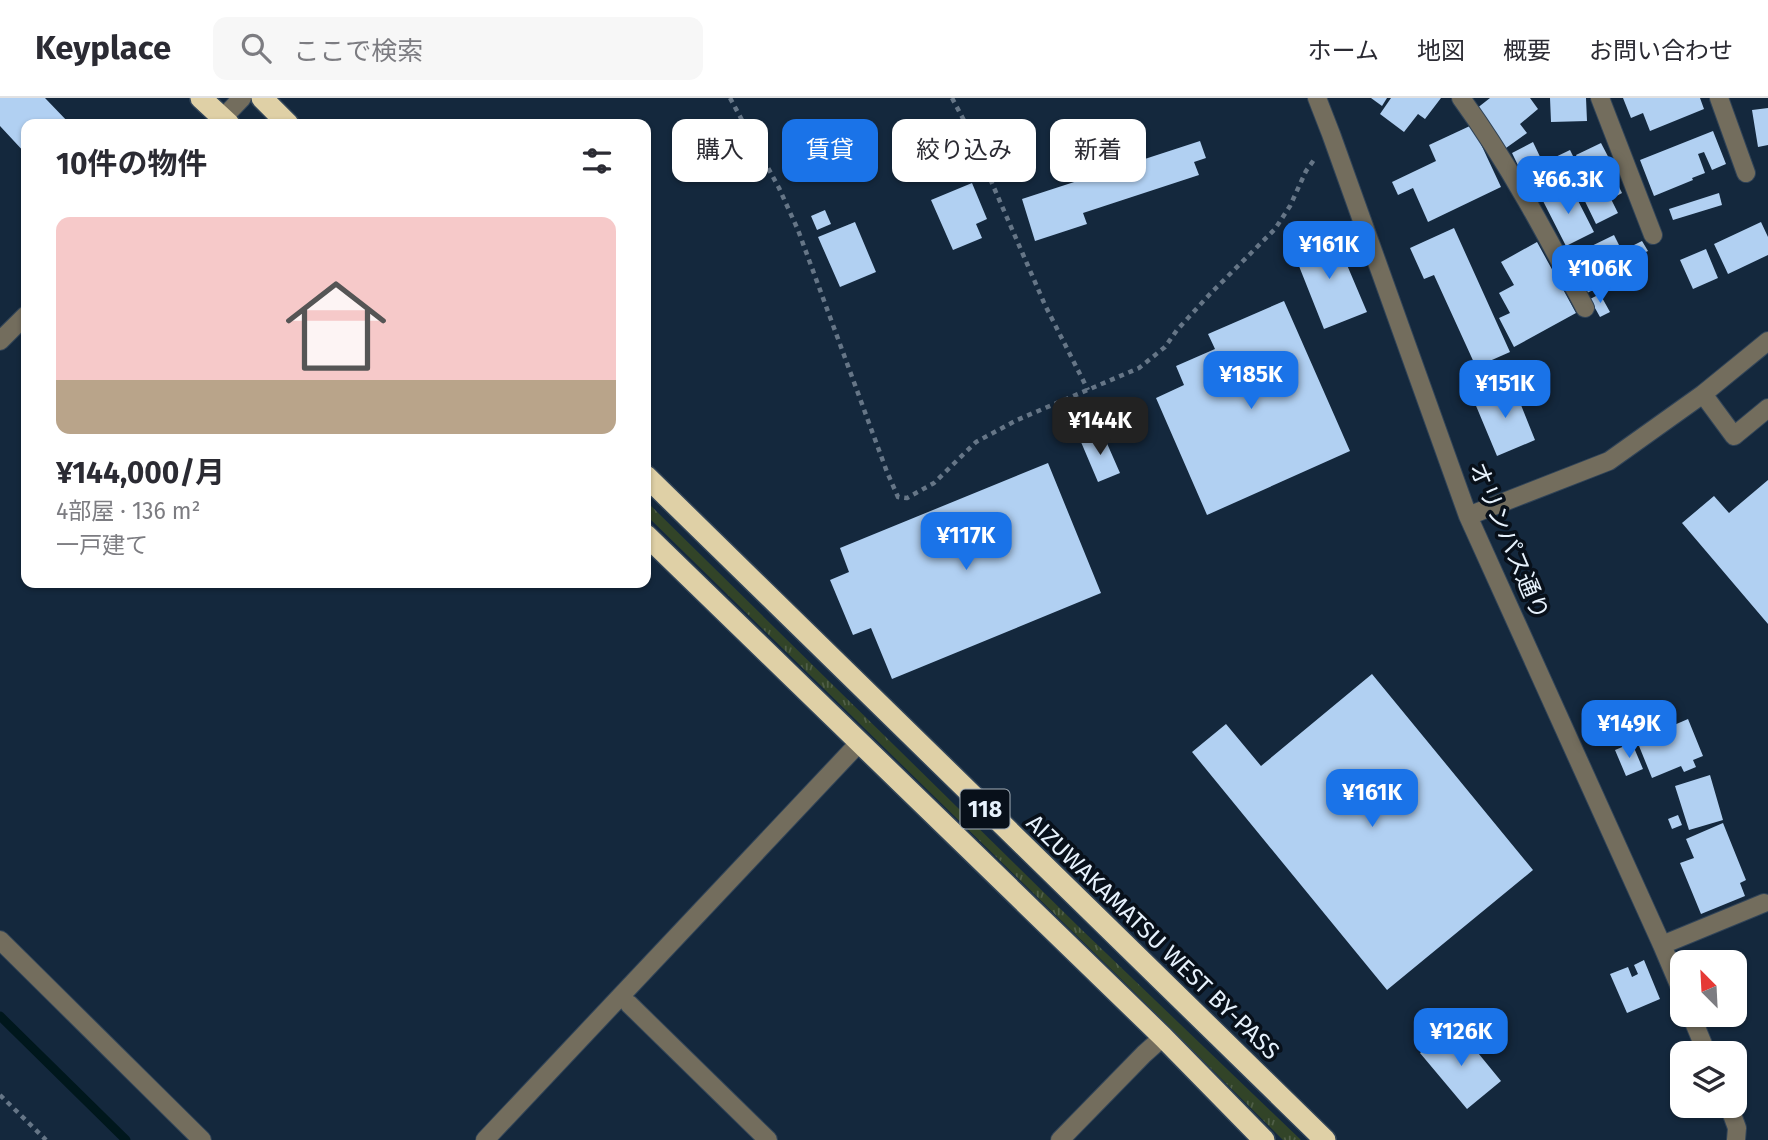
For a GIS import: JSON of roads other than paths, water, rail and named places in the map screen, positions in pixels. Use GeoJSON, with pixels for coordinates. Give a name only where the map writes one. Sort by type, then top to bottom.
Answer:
{"type":"FeatureCollection","features":[{"type":"Feature","properties":{"kind":"highway"},"geometry":{"type":"LineString","coordinates":[[201,98],[220,119]]}},
{"type":"Feature","properties":{"kind":"highway"},"geometry":{"type":"LineString","coordinates":[[262,98],[283,119]]}},
{"type":"Feature","properties":{"kind":"highway","name":"AIZUWAKAMATSU WEST BY-PASS"},"geometry":{"type":"LineString","coordinates":[[651,481],[1325,1140]]}},
{"type":"Feature","properties":{"kind":"highway","name":"118"},"geometry":{"type":"LineString","coordinates":[[651,540],[1163,1037],[1264,1140]]}},
{"type":"Feature","properties":{"kind":"street"},"geometry":{"type":"LineString","coordinates":[[225,119],[242,98]]}},
{"type":"Feature","properties":{"kind":"street"},"geometry":{"type":"LineString","coordinates":[[1461,98],[1480,124],[1541,225],[1585,308]]}},
{"type":"Feature","properties":{"kind":"street"},"geometry":{"type":"LineString","coordinates":[[1600,98],[1653,235]]}},
{"type":"Feature","properties":{"kind":"street"},"geometry":{"type":"LineString","coordinates":[[1719,98],[1746,173]]}},
{"type":"Feature","properties":{"kind":"street","name":"オリンパス通り"},"geometry":{"type":"LineString","coordinates":[[1318,99],[1468,516],[1670,964]]}},
{"type":"Feature","properties":{"kind":"street"},"geometry":{"type":"LineString","coordinates":[[0,341],[21,320]]}},
{"type":"Feature","properties":{"kind":"street"},"geometry":{"type":"LineString","coordinates":[[1468,516],[1609,461],[1703,394],[1768,341]]}},
{"type":"Feature","properties":{"kind":"street"},"geometry":{"type":"LineString","coordinates":[[1703,394],[1734,436],[1768,408]]}},
{"type":"Feature","properties":{"kind":"street"},"geometry":{"type":"LineString","coordinates":[[485,1140],[859,743]]}},
{"type":"Feature","properties":{"kind":"street"},"geometry":{"type":"LineString","coordinates":[[1662,946],[1764,903]]}},
{"type":"Feature","properties":{"kind":"street"},"geometry":{"type":"LineString","coordinates":[[0,940],[202,1140]]}},
{"type":"Feature","properties":{"kind":"street"},"geometry":{"type":"LineString","coordinates":[[629,1004],[768,1140]]}},
{"type":"Feature","properties":{"kind":"street"},"geometry":{"type":"LineString","coordinates":[[1060,1140],[1163,1037]]}},
{"type":"Feature","properties":{"kind":"street"},"geometry":{"type":"LineString","coordinates":[[1733,1118],[1738,1136]]}},
{"type":"Feature","properties":{"kind":"waterway"},"geometry":{"type":"LineString","coordinates":[[0,1016],[126,1140]]}}]}
